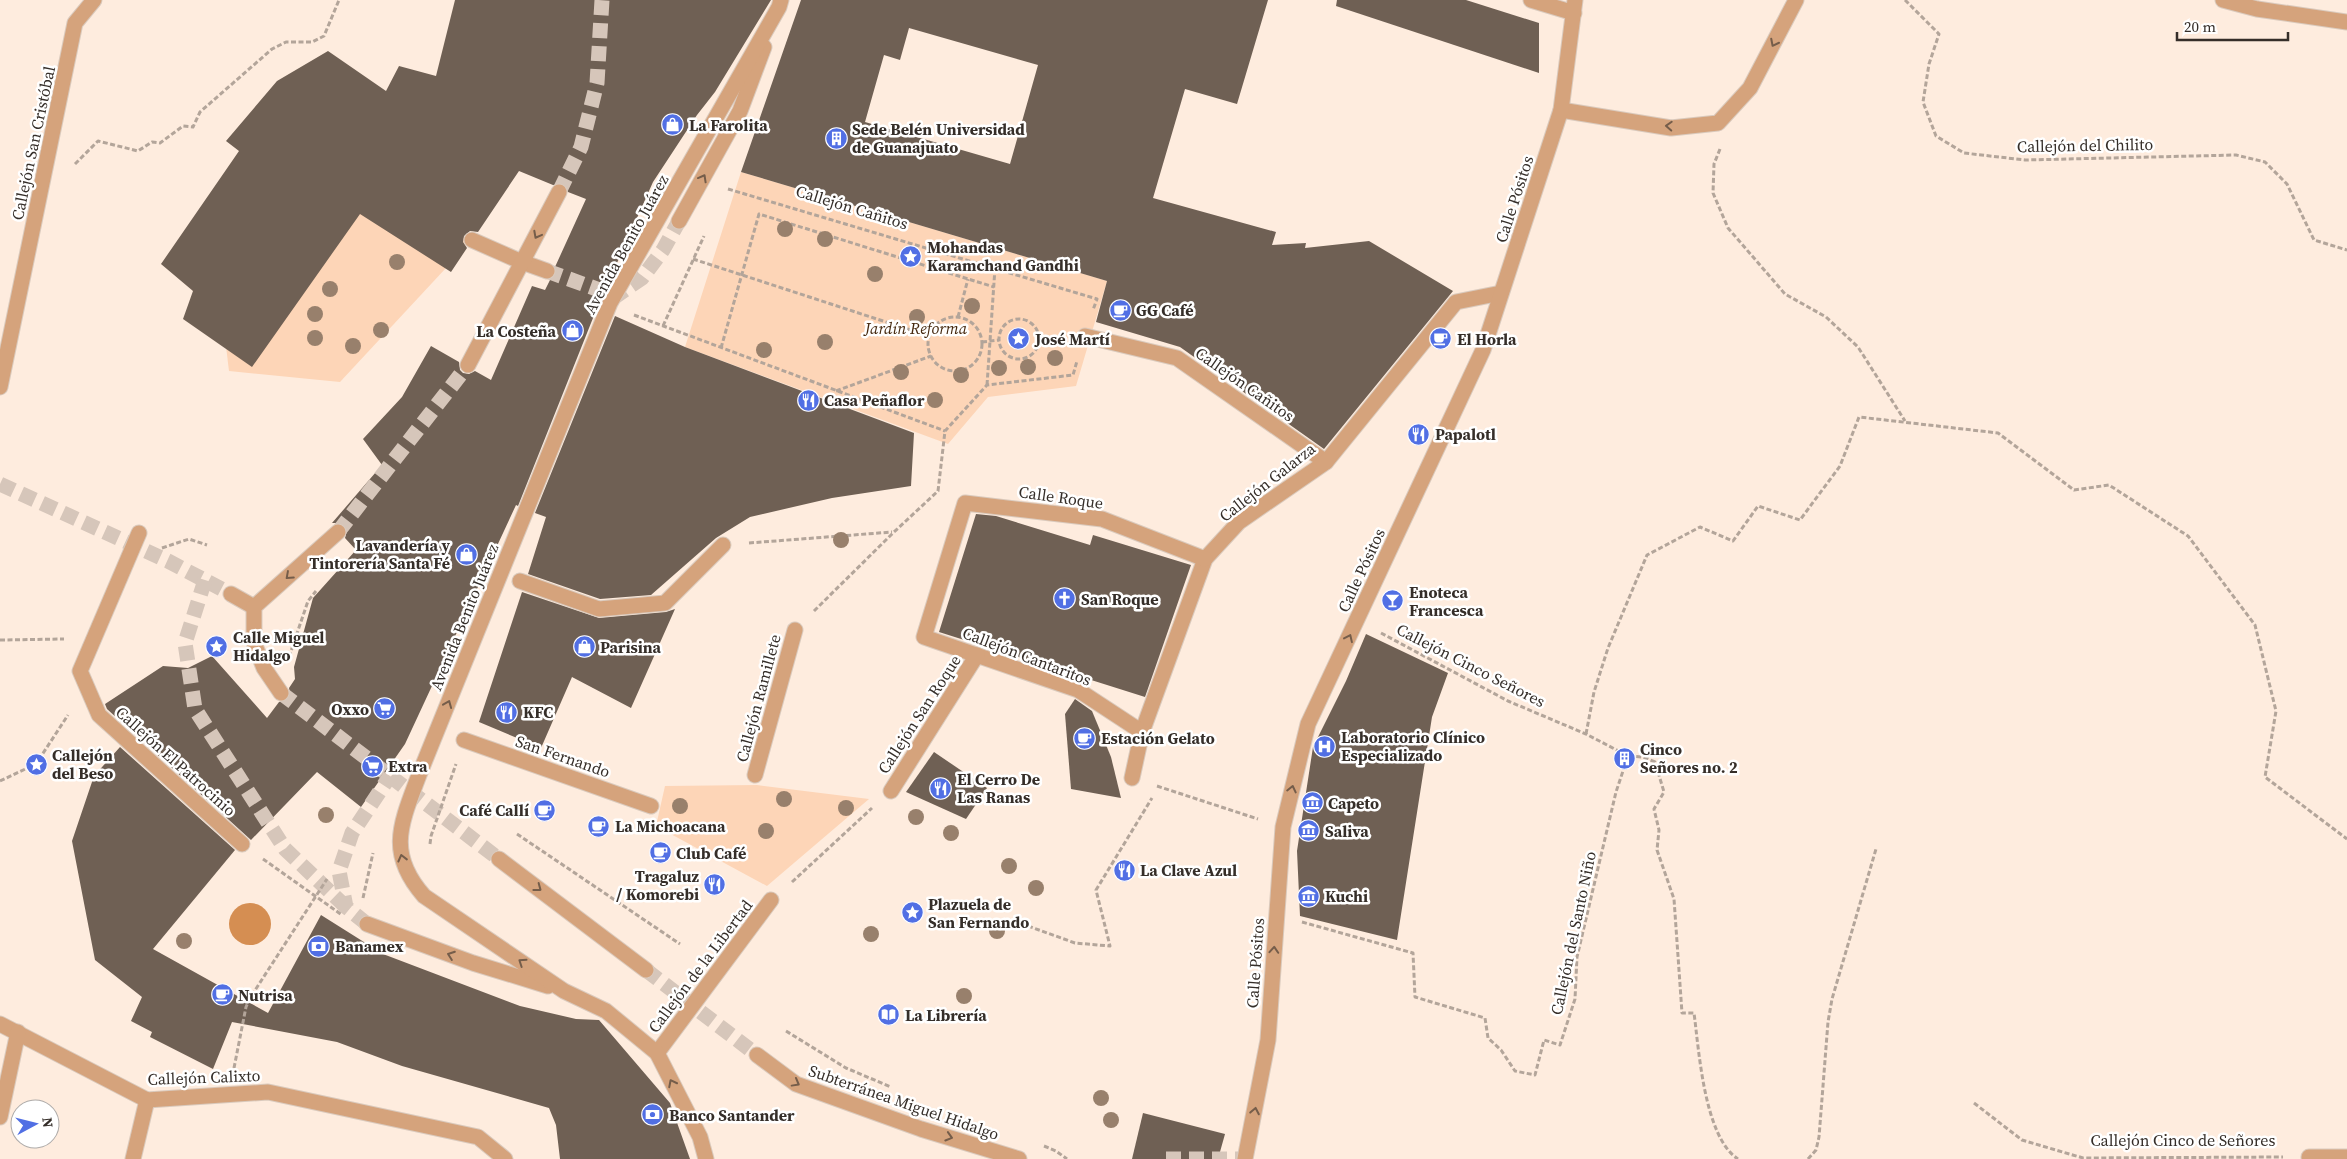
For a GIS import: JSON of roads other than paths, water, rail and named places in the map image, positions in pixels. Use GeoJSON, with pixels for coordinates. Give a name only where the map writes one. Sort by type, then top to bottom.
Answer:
{"type":"FeatureCollection","features":[{"type":"Feature","properties":{"kind":"street","name":"Callejón San Cristóbal"},"geometry":{"type":"LineString","coordinates":[[0,387],[75,23],[94,0]]}},
{"type":"Feature","properties":{"kind":"street"},"geometry":{"type":"LineString","coordinates":[[1530,0],[1574,6]]}},
{"type":"Feature","properties":{"kind":"street"},"geometry":{"type":"LineString","coordinates":[[1561,110],[1671,128],[1718,123],[1750,88],[1796,0]]}},
{"type":"Feature","properties":{"kind":"street"},"geometry":{"type":"LineString","coordinates":[[2223,0],[2257,9],[2347,22]]}},
{"type":"Feature","properties":{"kind":"street"},"geometry":{"type":"LineString","coordinates":[[679,221],[740,111],[780,3]]}},
{"type":"Feature","properties":{"kind":"street","name":"Avenida Benito Juárez"},"geometry":{"type":"LineString","coordinates":[[706,1159],[700,1137],[657,1053],[606,1010],[564,990],[424,896],[412,882],[403,862],[399,841],[401,827],[419,775],[610,304],[780,3]]}},
{"type":"Feature","properties":{"kind":"street","name":"Calle Pósitos"},"geometry":{"type":"LineString","coordinates":[[1245,1159],[1268,1040],[1276,912],[1284,827],[1308,724],[1483,350],[1561,110],[1574,6]]}},
{"type":"Feature","properties":{"kind":"street"},"geometry":{"type":"LineString","coordinates":[[468,365],[559,192]]}},
{"type":"Feature","properties":{"kind":"street"},"geometry":{"type":"LineString","coordinates":[[472,240],[547,271]]}},
{"type":"Feature","properties":{"kind":"street","name":"Callejón Galarza"},"geometry":{"type":"LineString","coordinates":[[1142,732],[1205,559],[1239,522],[1326,462],[1456,302],[1501,293]]}},
{"type":"Feature","properties":{"kind":"street","name":"Callejón Cañitos"},"geometry":{"type":"LineString","coordinates":[[1085,336],[1177,358],[1326,462]]}},
{"type":"Feature","properties":{"kind":"street","name":"Calle Roque"},"geometry":{"type":"LineString","coordinates":[[924,637],[965,503],[1102,519],[1205,559]]}},
{"type":"Feature","properties":{"kind":"street"},"geometry":{"type":"LineString","coordinates":[[281,693],[264,668],[254,643],[254,607],[338,532]]}},
{"type":"Feature","properties":{"kind":"street","name":"Callejón El Patrocinio"},"geometry":{"type":"LineString","coordinates":[[139,533],[80,671],[99,714],[242,844]]}},
{"type":"Feature","properties":{"kind":"street"},"geometry":{"type":"LineString","coordinates":[[520,581],[599,609],[664,603],[724,546]]}},
{"type":"Feature","properties":{"kind":"street"},"geometry":{"type":"LineString","coordinates":[[231,594],[254,607]]}},
{"type":"Feature","properties":{"kind":"street","name":"Callejón Ramillete"},"geometry":{"type":"LineString","coordinates":[[756,775],[795,630]]}},
{"type":"Feature","properties":{"kind":"street","name":"Callejón Cantaritos"},"geometry":{"type":"LineString","coordinates":[[924,637],[1078,690],[1142,732]]}},
{"type":"Feature","properties":{"kind":"street","name":"Callejón San Roque"},"geometry":{"type":"LineString","coordinates":[[890,791],[977,655]]}},
{"type":"Feature","properties":{"kind":"street"},"geometry":{"type":"LineString","coordinates":[[1132,778],[1142,732]]}},
{"type":"Feature","properties":{"kind":"street","name":"San Fernando"},"geometry":{"type":"LineString","coordinates":[[464,740],[651,806]]}},
{"type":"Feature","properties":{"kind":"street"},"geometry":{"type":"LineString","coordinates":[[499,859],[646,970]]}},
{"type":"Feature","properties":{"kind":"street","name":"Callejón de la Libertad"},"geometry":{"type":"LineString","coordinates":[[657,1053],[771,900]]}},
{"type":"Feature","properties":{"kind":"street"},"geometry":{"type":"LineString","coordinates":[[366,924],[473,963],[564,990]]}},
{"type":"Feature","properties":{"kind":"street","name":"Callejón Calixto"},"geometry":{"type":"LineString","coordinates":[[0,1024],[147,1100],[268,1092],[478,1137],[505,1159]]}},
{"type":"Feature","properties":{"kind":"street"},"geometry":{"type":"LineString","coordinates":[[0,1117],[18,1032]]}},
{"type":"Feature","properties":{"kind":"street","name":"Subterránea Miguel Hidalgo"},"geometry":{"type":"LineString","coordinates":[[757,1054],[796,1084],[921,1128],[1019,1159]]}},
{"type":"Feature","properties":{"kind":"street"},"geometry":{"type":"LineString","coordinates":[[133,1159],[147,1100]]}},
{"type":"Feature","properties":{"kind":"street"},"geometry":{"type":"LineString","coordinates":[[2309,1157],[2347,1157]]}},
{"type":"Feature","properties":{"kind":"tunnel"},"geometry":{"type":"LineString","coordinates":[[559,192],[581,147],[597,83],[602,0]]}},
{"type":"Feature","properties":{"kind":"tunnel"},"geometry":{"type":"LineString","coordinates":[[547,271],[616,296],[642,278],[663,250],[679,221]]}},
{"type":"Feature","properties":{"kind":"tunnel"},"geometry":{"type":"LineString","coordinates":[[338,532],[468,365]]}},
{"type":"Feature","properties":{"kind":"tunnel"},"geometry":{"type":"LineString","coordinates":[[0,484],[168,561],[231,594]]}},
{"type":"Feature","properties":{"kind":"tunnel"},"geometry":{"type":"LineString","coordinates":[[205,580],[185,643],[195,709],[285,849],[346,907]]}},
{"type":"Feature","properties":{"kind":"tunnel"},"geometry":{"type":"LineString","coordinates":[[281,693],[499,859]]}},
{"type":"Feature","properties":{"kind":"tunnel"},"geometry":{"type":"LineString","coordinates":[[367,924],[346,907],[339,871],[352,833],[390,776]]}},
{"type":"Feature","properties":{"kind":"tunnel"},"geometry":{"type":"LineString","coordinates":[[646,970],[757,1055]]}},
{"type":"Feature","properties":{"kind":"tunnel"},"geometry":{"type":"LineString","coordinates":[[1166,1159],[1248,1159]]}},
{"type":"Feature","properties":{"kind":"place","name":"La Farolita"},"geometry":{"type":"Point","coordinates":[673,125]}},
{"type":"Feature","properties":{"kind":"place","name":"Sede Belén Universidad de Guanajuato"},"geometry":{"type":"Point","coordinates":[836,138]}},
{"type":"Feature","properties":{"kind":"place","name":"Mohandas Karamchand Gandhi"},"geometry":{"type":"Point","coordinates":[911,256]}},
{"type":"Feature","properties":{"kind":"place","name":"GG Café"},"geometry":{"type":"Point","coordinates":[1120,310]}},
{"type":"Feature","properties":{"kind":"place","name":"La Costeña"},"geometry":{"type":"Point","coordinates":[572,331]}},
{"type":"Feature","properties":{"kind":"place","name":"José Martí"},"geometry":{"type":"Point","coordinates":[1019,339]}},
{"type":"Feature","properties":{"kind":"place","name":"El Horla"},"geometry":{"type":"Point","coordinates":[1441,339]}},
{"type":"Feature","properties":{"kind":"place","name":"Casa Peñaflor"},"geometry":{"type":"Point","coordinates":[808,400]}},
{"type":"Feature","properties":{"kind":"place","name":"Papalotl"},"geometry":{"type":"Point","coordinates":[1419,434]}},
{"type":"Feature","properties":{"kind":"place","name":"Lavandería y Tintorería Santa Fé"},"geometry":{"type":"Point","coordinates":[466,554]}},
{"type":"Feature","properties":{"kind":"place","name":"San Roque"},"geometry":{"type":"Point","coordinates":[1065,599]}},
{"type":"Feature","properties":{"kind":"place","name":"Enoteca Francesca"},"geometry":{"type":"Point","coordinates":[1393,601]}},
{"type":"Feature","properties":{"kind":"place","name":"Calle Miguel Hidalgo"},"geometry":{"type":"Point","coordinates":[217,646]}},
{"type":"Feature","properties":{"kind":"place","name":"Parisina"},"geometry":{"type":"Point","coordinates":[584,647]}},
{"type":"Feature","properties":{"kind":"place","name":"Oxxo"},"geometry":{"type":"Point","coordinates":[385,709]}},
{"type":"Feature","properties":{"kind":"place","name":"KFC"},"geometry":{"type":"Point","coordinates":[507,712]}},
{"type":"Feature","properties":{"kind":"place","name":"Estación Gelato"},"geometry":{"type":"Point","coordinates":[1085,738]}},
{"type":"Feature","properties":{"kind":"place","name":"Laboratorio Clínico Especializado"},"geometry":{"type":"Point","coordinates":[1325,746]}},
{"type":"Feature","properties":{"kind":"place","name":"Cinco Señores no. 2"},"geometry":{"type":"Point","coordinates":[1624,758]}},
{"type":"Feature","properties":{"kind":"place","name":"Callejón del Beso"},"geometry":{"type":"Point","coordinates":[36,764]}},
{"type":"Feature","properties":{"kind":"place","name":"Extra"},"geometry":{"type":"Point","coordinates":[372,766]}},
{"type":"Feature","properties":{"kind":"place","name":"El Cerro De Las Ranas"},"geometry":{"type":"Point","coordinates":[941,788]}},
{"type":"Feature","properties":{"kind":"place","name":"Capeto"},"geometry":{"type":"Point","coordinates":[1312,803]}},
{"type":"Feature","properties":{"kind":"place","name":"Café Callí"},"geometry":{"type":"Point","coordinates":[545,810]}},
{"type":"Feature","properties":{"kind":"place","name":"La Michoacana"},"geometry":{"type":"Point","coordinates":[599,826]}},
{"type":"Feature","properties":{"kind":"place","name":"Saliva"},"geometry":{"type":"Point","coordinates":[1309,831]}},
{"type":"Feature","properties":{"kind":"place","name":"Club Café"},"geometry":{"type":"Point","coordinates":[660,853]}},
{"type":"Feature","properties":{"kind":"place","name":"La Clave Azul"},"geometry":{"type":"Point","coordinates":[1124,870]}},
{"type":"Feature","properties":{"kind":"place","name":"Tragaluz / Komorebi"},"geometry":{"type":"Point","coordinates":[715,885]}},
{"type":"Feature","properties":{"kind":"place","name":"Kuchi"},"geometry":{"type":"Point","coordinates":[1309,896]}},
{"type":"Feature","properties":{"kind":"place","name":"Plazuela de San Fernando"},"geometry":{"type":"Point","coordinates":[912,913]}},
{"type":"Feature","properties":{"kind":"place","name":"Banamex"},"geometry":{"type":"Point","coordinates":[319,946]}},
{"type":"Feature","properties":{"kind":"place","name":"Nutrisa"},"geometry":{"type":"Point","coordinates":[222,995]}},
{"type":"Feature","properties":{"kind":"place","name":"La Librería"},"geometry":{"type":"Point","coordinates":[889,1015]}},
{"type":"Feature","properties":{"kind":"place","name":"Banco Santander"},"geometry":{"type":"Point","coordinates":[653,1115]}},
{"type":"Feature","properties":{"kind":"park label","name":"Jardín Reforma"},"geometry":{"type":"Point","coordinates":[916,328]}}]}
